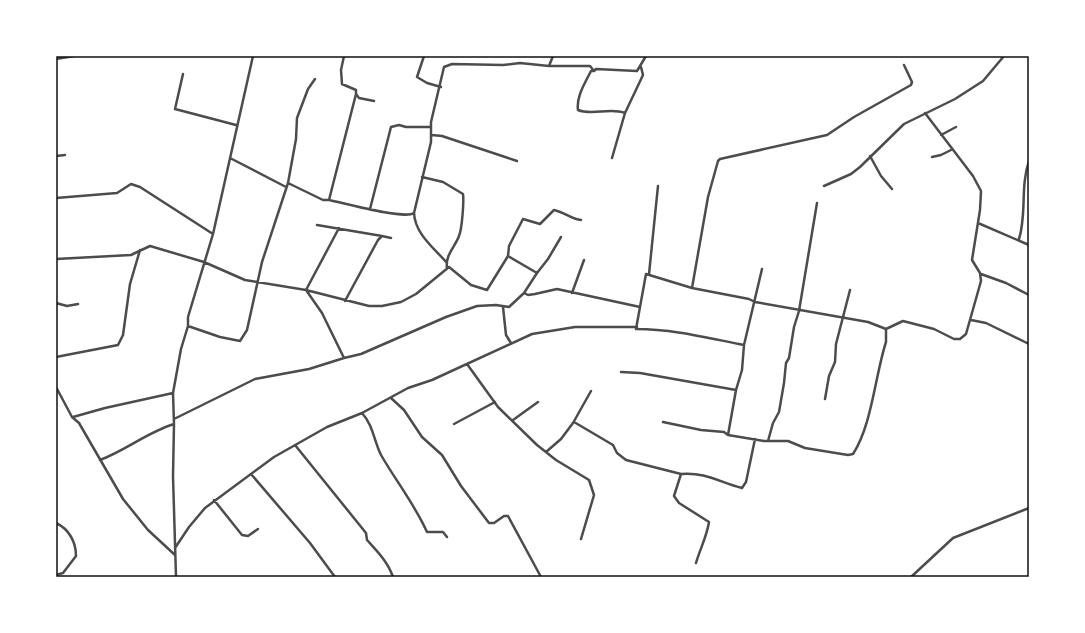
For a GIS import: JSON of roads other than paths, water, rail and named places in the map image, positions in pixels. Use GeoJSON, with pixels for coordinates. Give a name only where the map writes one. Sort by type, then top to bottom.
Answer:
{"type":"FeatureCollection","features":[{"type":"Feature","properties":{"kind":"street"},"geometry":{"type":"LineString","coordinates":[[56,59],[74,56]]}},
{"type":"Feature","properties":{"kind":"street"},"geometry":{"type":"LineString","coordinates":[[176,577],[172,476],[174,424],[173,393],[180,355],[188,326],[188,317],[212,234],[253,56]]}},
{"type":"Feature","properties":{"kind":"street"},"geometry":{"type":"LineString","coordinates":[[344,56],[341,70],[342,84],[356,90],[356,94],[359,98],[374,101]]}},
{"type":"Feature","properties":{"kind":"street"},"geometry":{"type":"LineString","coordinates":[[424,56],[417,77],[427,83],[440,87]]}},
{"type":"Feature","properties":{"kind":"street"},"geometry":{"type":"LineString","coordinates":[[549,66],[553,56]]}},
{"type":"Feature","properties":{"kind":"street"},"geometry":{"type":"LineString","coordinates":[[625,113],[618,111],[587,112],[578,110],[577,103],[591,71],[596,69],[635,72],[641,67],[646,56]]}},
{"type":"Feature","properties":{"kind":"street"},"geometry":{"type":"LineString","coordinates":[[824,186],[850,174],[860,167],[904,124],[955,99],[983,81],[1004,56]]}},
{"type":"Feature","properties":{"kind":"street"},"geometry":{"type":"LineString","coordinates":[[447,268],[446,263],[414,224],[414,213],[432,135],[430,127],[444,67],[452,64],[504,65],[520,63],[549,66],[587,65],[592,67],[594,71]]}},
{"type":"Feature","properties":{"kind":"street"},"geometry":{"type":"LineString","coordinates":[[692,288],[708,197],[718,161],[720,159],[802,142],[832,132],[854,117],[911,85],[912,82],[904,65]]}},
{"type":"Feature","properties":{"kind":"street"},"geometry":{"type":"LineString","coordinates":[[612,158],[625,113],[643,75],[641,67]]}},
{"type":"Feature","properties":{"kind":"street"},"geometry":{"type":"LineString","coordinates":[[183,74],[175,109],[236,125]]}},
{"type":"Feature","properties":{"kind":"street"},"geometry":{"type":"LineString","coordinates":[[188,326],[220,337],[240,341],[243,339],[247,330],[262,262],[288,183],[296,139],[297,118],[308,90],[315,78]]}},
{"type":"Feature","properties":{"kind":"street"},"geometry":{"type":"LineString","coordinates":[[329,200],[356,94]]}},
{"type":"Feature","properties":{"kind":"street"},"geometry":{"type":"LineString","coordinates":[[636,329],[644,276],[650,274],[692,288],[749,299],[755,302],[799,311],[868,322],[886,329],[903,321],[934,329],[954,339],[960,339],[966,334],[981,281],[980,274],[972,260],[981,191],[972,176],[951,150],[925,113]]}},
{"type":"Feature","properties":{"kind":"street"},"geometry":{"type":"LineString","coordinates":[[370,208],[391,127],[399,125],[406,127],[430,127]]}},
{"type":"Feature","properties":{"kind":"street"},"geometry":{"type":"LineString","coordinates":[[941,135],[956,127]]}},
{"type":"Feature","properties":{"kind":"street"},"geometry":{"type":"LineString","coordinates":[[432,135],[442,136],[517,161]]}},
{"type":"Feature","properties":{"kind":"street"},"geometry":{"type":"LineString","coordinates":[[932,157],[941,156],[951,150]]}},
{"type":"Feature","properties":{"kind":"street"},"geometry":{"type":"LineString","coordinates":[[56,156],[65,155]]}},
{"type":"Feature","properties":{"kind":"street"},"geometry":{"type":"LineString","coordinates":[[870,156],[881,176],[892,190]]}},
{"type":"Feature","properties":{"kind":"street"},"geometry":{"type":"LineString","coordinates":[[230,158],[286,187]]}},
{"type":"Feature","properties":{"kind":"street"},"geometry":{"type":"LineString","coordinates":[[1019,239],[1023,227],[1023,195],[1029,161]]}},
{"type":"Feature","properties":{"kind":"street"},"geometry":{"type":"LineString","coordinates":[[422,177],[443,182],[463,194],[459,237],[452,247],[446,263]]}},
{"type":"Feature","properties":{"kind":"street"},"geometry":{"type":"LineString","coordinates":[[288,183],[323,200],[370,208],[404,216],[410,216],[414,213]]}},
{"type":"Feature","properties":{"kind":"street"},"geometry":{"type":"LineString","coordinates":[[56,198],[117,193],[131,184],[140,187],[212,234]]}},
{"type":"Feature","properties":{"kind":"street"},"geometry":{"type":"LineString","coordinates":[[650,274],[658,186]]}},
{"type":"Feature","properties":{"kind":"street"},"geometry":{"type":"LineString","coordinates":[[768,441],[772,425],[779,412],[785,368],[789,358],[799,311],[817,203]]}},
{"type":"Feature","properties":{"kind":"street"},"geometry":{"type":"LineString","coordinates":[[56,259],[131,256],[150,246],[204,262],[245,280],[306,290],[345,301],[376,306],[401,302],[416,294],[447,268],[453,269],[471,285],[487,290],[508,256],[509,246],[524,219],[540,224],[554,210],[569,218],[581,220]]}},
{"type":"Feature","properties":{"kind":"street"},"geometry":{"type":"LineString","coordinates":[[978,223],[1019,239],[1029,245]]}},
{"type":"Feature","properties":{"kind":"street"},"geometry":{"type":"LineString","coordinates":[[317,225],[391,238]]}},
{"type":"Feature","properties":{"kind":"street"},"geometry":{"type":"LineString","coordinates":[[306,290],[339,228]]}},
{"type":"Feature","properties":{"kind":"street"},"geometry":{"type":"LineString","coordinates":[[345,301],[376,242],[382,236]]}},
{"type":"Feature","properties":{"kind":"street"},"geometry":{"type":"LineString","coordinates":[[174,419],[255,379],[309,370],[378,348],[465,309],[491,305],[509,307],[524,293],[548,259],[561,237]]}},
{"type":"Feature","properties":{"kind":"street"},"geometry":{"type":"LineString","coordinates":[[56,357],[118,345],[123,335],[130,284],[140,250]]}},
{"type":"Feature","properties":{"kind":"street"},"geometry":{"type":"LineString","coordinates":[[508,256],[537,273]]}},
{"type":"Feature","properties":{"kind":"street"},"geometry":{"type":"LineString","coordinates":[[572,293],[584,260]]}},
{"type":"Feature","properties":{"kind":"street"},"geometry":{"type":"LineString","coordinates":[[728,435],[736,390],[742,370],[744,345],[762,269]]}},
{"type":"Feature","properties":{"kind":"street"},"geometry":{"type":"LineString","coordinates":[[980,274],[987,275],[1029,295]]}},
{"type":"Feature","properties":{"kind":"street"},"geometry":{"type":"LineString","coordinates":[[524,293],[528,295],[557,289],[615,300],[640,307]]}},
{"type":"Feature","properties":{"kind":"street"},"geometry":{"type":"LineString","coordinates":[[306,290],[322,313],[344,358]]}},
{"type":"Feature","properties":{"kind":"street"},"geometry":{"type":"LineString","coordinates":[[824,399],[829,376],[835,362],[836,344],[844,319],[850,290]]}},
{"type":"Feature","properties":{"kind":"street"},"geometry":{"type":"LineString","coordinates":[[56,303],[67,306],[78,304]]}},
{"type":"Feature","properties":{"kind":"street"},"geometry":{"type":"LineString","coordinates":[[503,307],[506,335],[511,343]]}},
{"type":"Feature","properties":{"kind":"street"},"geometry":{"type":"LineString","coordinates":[[971,320],[986,323],[1029,344]]}},
{"type":"Feature","properties":{"kind":"street"},"geometry":{"type":"LineString","coordinates":[[175,548],[188,527],[214,500],[251,474],[295,445],[327,427],[362,413],[408,388],[432,380],[532,334],[568,328],[637,326],[636,329]]}},
{"type":"Feature","properties":{"kind":"street"},"geometry":{"type":"LineString","coordinates":[[636,329],[658,329],[703,336],[744,345]]}},
{"type":"Feature","properties":{"kind":"street"},"geometry":{"type":"LineString","coordinates":[[663,422],[701,430],[724,432],[728,435],[754,439],[788,441],[810,449],[848,455],[853,454],[861,440],[886,342],[886,329]]}},
{"type":"Feature","properties":{"kind":"street"},"geometry":{"type":"LineString","coordinates":[[467,364],[495,402],[546,452],[589,480],[594,495],[581,540]]}},
{"type":"Feature","properties":{"kind":"street"},"geometry":{"type":"LineString","coordinates":[[621,372],[640,373],[736,390]]}},
{"type":"Feature","properties":{"kind":"street"},"geometry":{"type":"LineString","coordinates":[[56,387],[72,417],[79,423],[123,499],[148,530],[175,555]]}},
{"type":"Feature","properties":{"kind":"street"},"geometry":{"type":"LineString","coordinates":[[546,452],[561,439],[574,422],[591,391]]}},
{"type":"Feature","properties":{"kind":"street"},"geometry":{"type":"LineString","coordinates":[[72,417],[173,393]]}},
{"type":"Feature","properties":{"kind":"street"},"geometry":{"type":"LineString","coordinates":[[390,398],[404,410],[422,437],[442,455],[461,486],[489,523],[494,523],[504,516],[508,516],[541,577]]}},
{"type":"Feature","properties":{"kind":"street"},"geometry":{"type":"LineString","coordinates":[[454,424],[495,402]]}},
{"type":"Feature","properties":{"kind":"street"},"geometry":{"type":"LineString","coordinates":[[514,420],[538,402]]}},
{"type":"Feature","properties":{"kind":"street"},"geometry":{"type":"LineString","coordinates":[[362,413],[373,431],[382,455],[422,519],[427,532],[443,532],[447,538]]}},
{"type":"Feature","properties":{"kind":"street"},"geometry":{"type":"LineString","coordinates":[[574,422],[614,446],[617,453],[626,460],[681,474],[696,473],[719,479],[742,488],[746,482],[754,439]]}},
{"type":"Feature","properties":{"kind":"street"},"geometry":{"type":"LineString","coordinates":[[100,460],[128,447],[158,429],[174,424]]}},
{"type":"Feature","properties":{"kind":"street"},"geometry":{"type":"LineString","coordinates":[[295,445],[366,533],[367,540],[375,547],[393,577]]}},
{"type":"Feature","properties":{"kind":"street"},"geometry":{"type":"LineString","coordinates":[[251,474],[310,543],[335,577]]}},
{"type":"Feature","properties":{"kind":"street"},"geometry":{"type":"LineString","coordinates":[[681,474],[674,496],[678,503],[709,522],[707,536],[701,545],[696,563]]}},
{"type":"Feature","properties":{"kind":"street"},"geometry":{"type":"LineString","coordinates":[[214,500],[242,535],[248,536],[258,528]]}},
{"type":"Feature","properties":{"kind":"street"},"geometry":{"type":"LineString","coordinates":[[911,577],[953,538],[1029,508]]}},
{"type":"Feature","properties":{"kind":"street"},"geometry":{"type":"LineString","coordinates":[[56,523],[62,526],[76,546],[76,556],[63,573],[56,575]]}}]}
